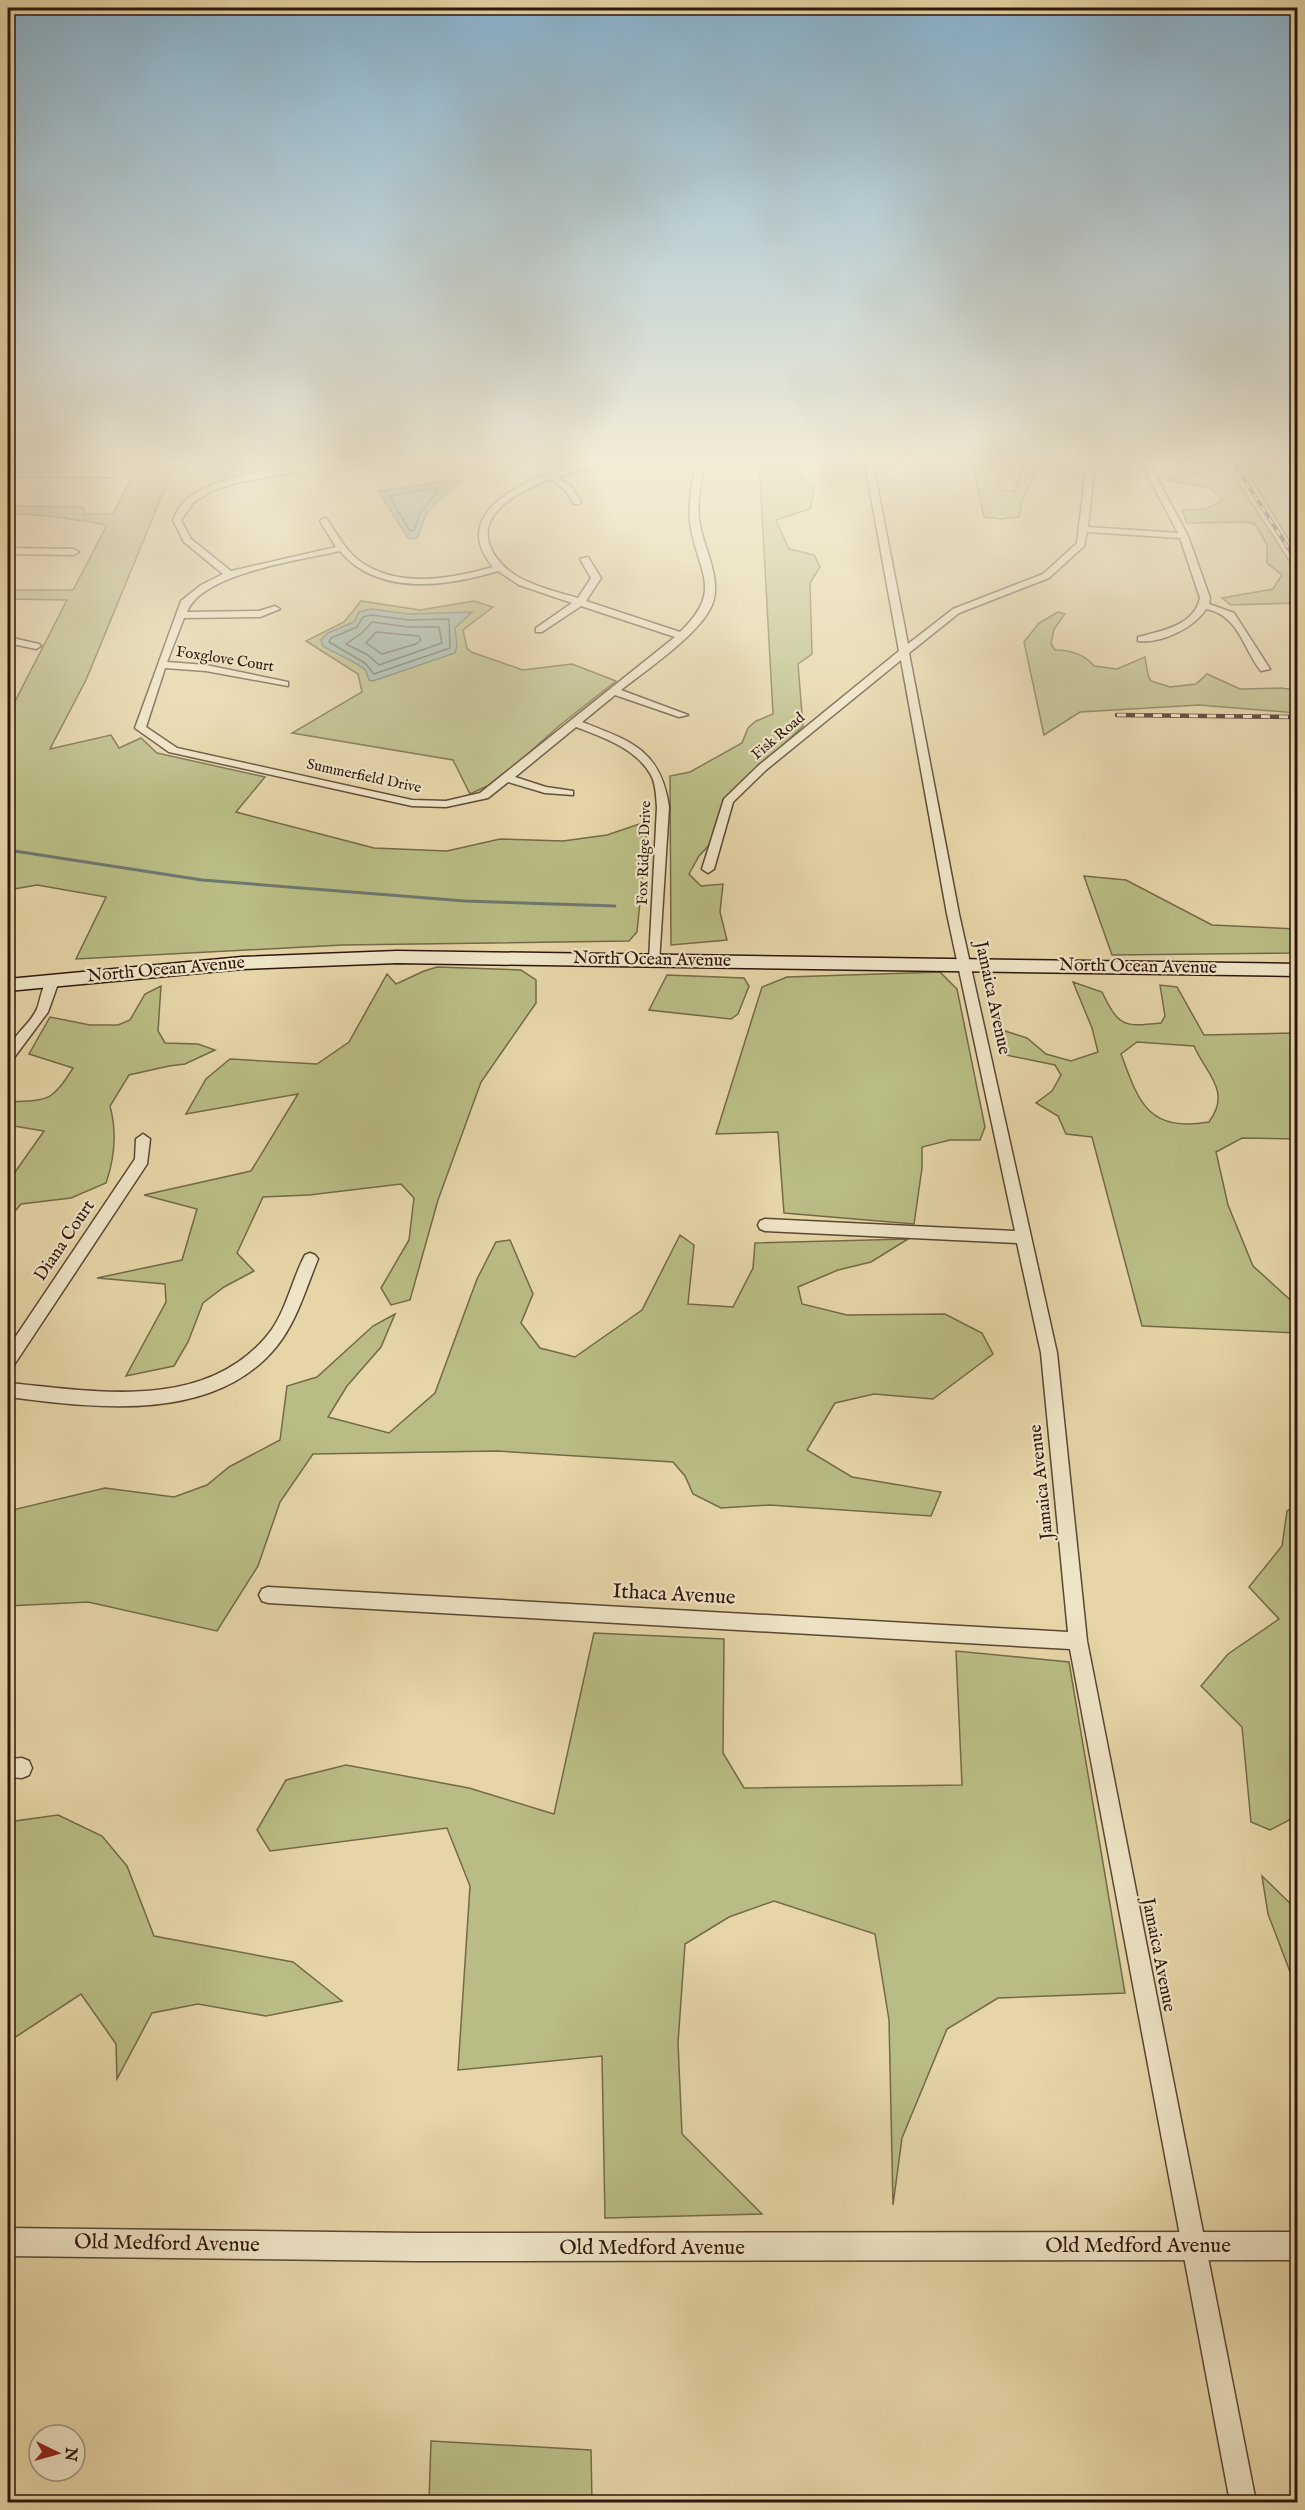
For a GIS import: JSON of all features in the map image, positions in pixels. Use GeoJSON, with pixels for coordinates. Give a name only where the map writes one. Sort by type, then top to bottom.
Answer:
{"type":"FeatureCollection","features":[{"type":"Feature","properties":{"kind":"main road","name":"North Ocean Avenue"},"geometry":{"type":"LineString","coordinates":[[8,985],[223,965],[320,959],[437,957],[1298,970]]}},
{"type":"Feature","properties":{"kind":"street","name":"Summerfield Drive"},"geometry":{"type":"LineString","coordinates":[[225,576],[204,587],[186,601],[140,728],[173,750],[412,803],[446,804],[484,796],[682,636],[700,618],[711,597],[707,576]]}},
{"type":"Feature","properties":{"kind":"street"},"geometry":{"type":"LineString","coordinates":[[395,576],[407,580],[456,580],[470,576]]}},
{"type":"Feature","properties":{"kind":"street"},"geometry":{"type":"LineString","coordinates":[[511,576],[522,583],[682,636]]}},
{"type":"Feature","properties":{"kind":"street"},"geometry":{"type":"LineString","coordinates":[[539,630],[590,590],[595,576]]}},
{"type":"Feature","properties":{"kind":"street","name":"Jamaica Avenue"},"geometry":{"type":"LineString","coordinates":[[890,576],[965,964],[1049,1353],[1078,1641],[1244,2502]]}},
{"type":"Feature","properties":{"kind":"street","name":"Fisk Road"},"geometry":{"type":"LineString","coordinates":[[708,869],[728,801],[762,768],[956,611],[1046,576]]}},
{"type":"Feature","properties":{"kind":"street"},"geometry":{"type":"LineString","coordinates":[[1198,576],[1205,598],[1202,610]]}},
{"type":"Feature","properties":{"kind":"street"},"geometry":{"type":"LineString","coordinates":[[181,615],[260,614],[275,609]]}},
{"type":"Feature","properties":{"kind":"street"},"geometry":{"type":"LineString","coordinates":[[1142,639],[1163,636],[1202,610],[1224,610],[1232,616],[1256,661],[1265,669]]}},
{"type":"Feature","properties":{"kind":"street"},"geometry":{"type":"LineString","coordinates":[[8,640],[36,646]]}},
{"type":"Feature","properties":{"kind":"street","name":"Foxglove Court"},"geometry":{"type":"LineString","coordinates":[[161,665],[206,668],[284,684]]}},
{"type":"Feature","properties":{"kind":"street"},"geometry":{"type":"LineString","coordinates":[[613,691],[683,715]]}},
{"type":"Feature","properties":{"kind":"street","name":"Fox Ridge Drive"},"geometry":{"type":"LineString","coordinates":[[574,723],[608,736],[633,749],[655,771],[660,785],[663,807],[655,960]]}},
{"type":"Feature","properties":{"kind":"street"},"geometry":{"type":"LineString","coordinates":[[508,778],[545,790],[569,793]]}},
{"type":"Feature","properties":{"kind":"street"},"geometry":{"type":"LineString","coordinates":[[8,1056],[42,1012],[53,981]]}},
{"type":"Feature","properties":{"kind":"street","name":"Diana Court"},"geometry":{"type":"LineString","coordinates":[[8,1360],[142,1160],[143,1139]]}},
{"type":"Feature","properties":{"kind":"street"},"geometry":{"type":"LineString","coordinates":[[765,1225],[1023,1237]]}},
{"type":"Feature","properties":{"kind":"street"},"geometry":{"type":"LineString","coordinates":[[8,1390],[108,1398],[146,1398],[206,1389],[226,1380],[245,1367],[271,1342],[284,1319],[310,1259]]}},
{"type":"Feature","properties":{"kind":"street","name":"Ithaca Avenue"},"geometry":{"type":"LineString","coordinates":[[268,1595],[1078,1641]]}},
{"type":"Feature","properties":{"kind":"street","name":"Old Medford Avenue"},"geometry":{"type":"LineString","coordinates":[[8,2242],[440,2247],[1298,2246]]}},
{"type":"Feature","properties":{"kind":"green space"},"geometry":{"type":"Polygon","coordinates":[[[80,576],[129,576],[86,680],[50,749],[111,735],[119,748],[141,738],[157,753],[265,777],[236,812],[374,848],[447,851],[500,839],[563,841],[607,835],[648,821],[637,932],[629,941],[342,945],[76,959],[106,897],[37,885],[8,890],[8,715],[67,600],[8,599],[8,590],[73,590],[80,576]]]}},
{"type":"Feature","properties":{"kind":"green space"},"geometry":{"type":"Polygon","coordinates":[[[765,576],[814,576],[810,583],[812,654],[798,664],[803,726],[725,800],[713,841],[699,856],[689,874],[701,886],[723,884],[720,912],[727,940],[671,945],[670,776],[690,772],[742,743],[748,728],[756,721],[773,714],[765,576]]]}},
{"type":"Feature","properties":{"kind":"green space"},"geometry":{"type":"Polygon","coordinates":[[[1281,576],[1297,576],[1297,603],[1231,605],[1222,598],[1273,589],[1281,576]]]}},
{"type":"Feature","properties":{"kind":"green space"},"geometry":{"type":"Polygon","coordinates":[[[361,601],[420,610],[474,601],[493,607],[463,630],[467,648],[471,652],[523,670],[572,664],[616,681],[559,726],[496,782],[470,794],[453,760],[292,733],[362,692],[358,674],[306,641],[344,622],[361,601]]]}},
{"type":"Feature","properties":{"kind":"green space"},"geometry":{"type":"Polygon","coordinates":[[[1058,612],[1065,614],[1054,629],[1051,644],[1055,650],[1077,654],[1086,658],[1094,666],[1117,669],[1145,657],[1151,681],[1170,687],[1196,684],[1207,674],[1240,689],[1297,690],[1297,713],[1199,705],[1080,712],[1044,735],[1024,642],[1039,623],[1058,612]]]}},
{"type":"Feature","properties":{"kind":"green space"},"geometry":{"type":"Polygon","coordinates":[[[1084,876],[1126,880],[1212,925],[1297,929],[1297,953],[1112,955],[1084,876]]]}},
{"type":"Feature","properties":{"kind":"green space"},"geometry":{"type":"Polygon","coordinates":[[[437,967],[521,970],[536,980],[536,1003],[481,1082],[438,1200],[410,1300],[391,1305],[381,1288],[409,1240],[414,1198],[401,1184],[309,1195],[263,1197],[237,1253],[254,1271],[224,1287],[203,1303],[188,1342],[174,1366],[126,1376],[166,1302],[165,1284],[97,1278],[182,1260],[197,1209],[144,1195],[251,1171],[298,1094],[186,1114],[206,1079],[230,1059],[317,1064],[349,1042],[387,974],[396,984],[437,967]]]}},
{"type":"Feature","properties":{"kind":"green space"},"geometry":{"type":"Polygon","coordinates":[[[940,972],[957,989],[985,1127],[980,1140],[950,1140],[922,1147],[922,1168],[914,1224],[784,1213],[778,1132],[716,1134],[762,987],[787,977],[940,972]]]}},
{"type":"Feature","properties":{"kind":"green space"},"geometry":{"type":"Polygon","coordinates":[[[667,975],[744,978],[749,986],[738,1014],[731,1019],[649,1010],[667,975]]]}},
{"type":"Feature","properties":{"kind":"green space"},"geometry":{"type":"Polygon","coordinates":[[[1073,982],[1102,992],[1118,1018],[1130,1024],[1161,1023],[1165,1016],[1160,985],[1177,987],[1204,1035],[1295,1033],[1298,1040],[1297,1139],[1242,1138],[1216,1152],[1228,1205],[1253,1266],[1297,1306],[1297,1333],[1142,1326],[1092,1137],[1066,1134],[1058,1116],[1036,1103],[1052,1091],[1061,1075],[1055,1065],[1001,1054],[1005,1031],[1027,1038],[1046,1054],[1071,1061],[1098,1052],[1092,1028],[1073,982]],[[1137,1042],[1121,1054],[1141,1100],[1159,1118],[1188,1124],[1209,1122],[1215,1111],[1218,1092],[1194,1046],[1137,1042]]]}},
{"type":"Feature","properties":{"kind":"green space"},"geometry":{"type":"Polygon","coordinates":[[[161,986],[158,1031],[165,1043],[198,1044],[215,1050],[185,1064],[129,1075],[110,1106],[114,1125],[114,1145],[106,1183],[71,1198],[21,1204],[8,1220],[8,1182],[44,1131],[8,1125],[8,1102],[40,1100],[53,1094],[73,1068],[29,1054],[50,1017],[90,1025],[118,1025],[130,1020],[145,994],[161,986]]]}},
{"type":"Feature","properties":{"kind":"green space"},"geometry":{"type":"Polygon","coordinates":[[[680,1235],[694,1245],[688,1304],[733,1307],[753,1268],[755,1243],[908,1239],[871,1262],[838,1270],[798,1287],[802,1304],[847,1315],[945,1314],[982,1333],[993,1354],[933,1399],[874,1394],[835,1403],[807,1450],[852,1477],[941,1492],[931,1516],[770,1505],[721,1508],[693,1494],[685,1476],[673,1462],[498,1451],[313,1454],[280,1502],[258,1566],[217,1631],[88,1602],[8,1606],[8,1511],[105,1488],[174,1497],[207,1485],[229,1467],[280,1440],[287,1386],[317,1377],[373,1326],[395,1314],[381,1347],[347,1386],[328,1417],[389,1433],[435,1393],[477,1279],[496,1242],[510,1240],[533,1294],[521,1323],[540,1348],[575,1357],[642,1310],[680,1235]]]}},
{"type":"Feature","properties":{"kind":"green space"},"geometry":{"type":"Polygon","coordinates":[[[1297,1505],[1297,1816],[1270,1830],[1251,1822],[1242,1727],[1201,1686],[1228,1654],[1279,1619],[1249,1587],[1282,1546],[1287,1511],[1297,1505]]]}},
{"type":"Feature","properties":{"kind":"green space"},"geometry":{"type":"Polygon","coordinates":[[[594,1633],[724,1639],[723,1753],[744,1788],[962,1785],[956,1651],[1069,1662],[1125,1993],[998,1998],[947,2029],[902,2138],[893,2205],[889,2020],[875,1934],[774,1901],[729,1917],[685,1944],[678,2043],[682,2134],[762,2214],[605,2218],[602,2056],[458,2070],[470,1886],[447,1828],[270,1851],[257,1830],[286,1780],[346,1765],[469,1788],[554,1814],[594,1633]]]}},
{"type":"Feature","properties":{"kind":"green space"},"geometry":{"type":"Polygon","coordinates":[[[58,1815],[102,1836],[127,1866],[154,1936],[293,1962],[342,2001],[266,2016],[198,2004],[152,2013],[117,2079],[116,2044],[81,1994],[8,2042],[10,1976],[8,1976],[8,1822],[58,1815]]]}},
{"type":"Feature","properties":{"kind":"green space"},"geometry":{"type":"Polygon","coordinates":[[[1262,1876],[1297,1910],[1297,1990],[1268,1914],[1262,1876]]]}},
{"type":"Feature","properties":{"kind":"green space"},"geometry":{"type":"Polygon","coordinates":[[[431,2441],[591,2450],[592,2502],[429,2502],[431,2441]]]}},
{"type":"Feature","properties":{"kind":"green space"},"geometry":{"type":"Polygon","coordinates":[[[703,2495],[947,2502],[703,2502],[703,2495]]]}},
{"type":"Feature","properties":{"kind":"water"},"geometry":{"type":"Polygon","coordinates":[[[371,609],[409,614],[472,612],[455,628],[457,646],[455,653],[373,681],[369,680],[363,668],[323,646],[321,640],[328,633],[354,622],[359,612],[371,609]]]}},
{"type":"Feature","properties":{"kind":"waterway"},"geometry":{"type":"LineString","coordinates":[[8,850],[202,880],[465,901],[615,906]]}},
{"type":"Feature","properties":{"kind":"railway"},"geometry":{"type":"LineString","coordinates":[[1117,715],[1298,717]]}}]}
